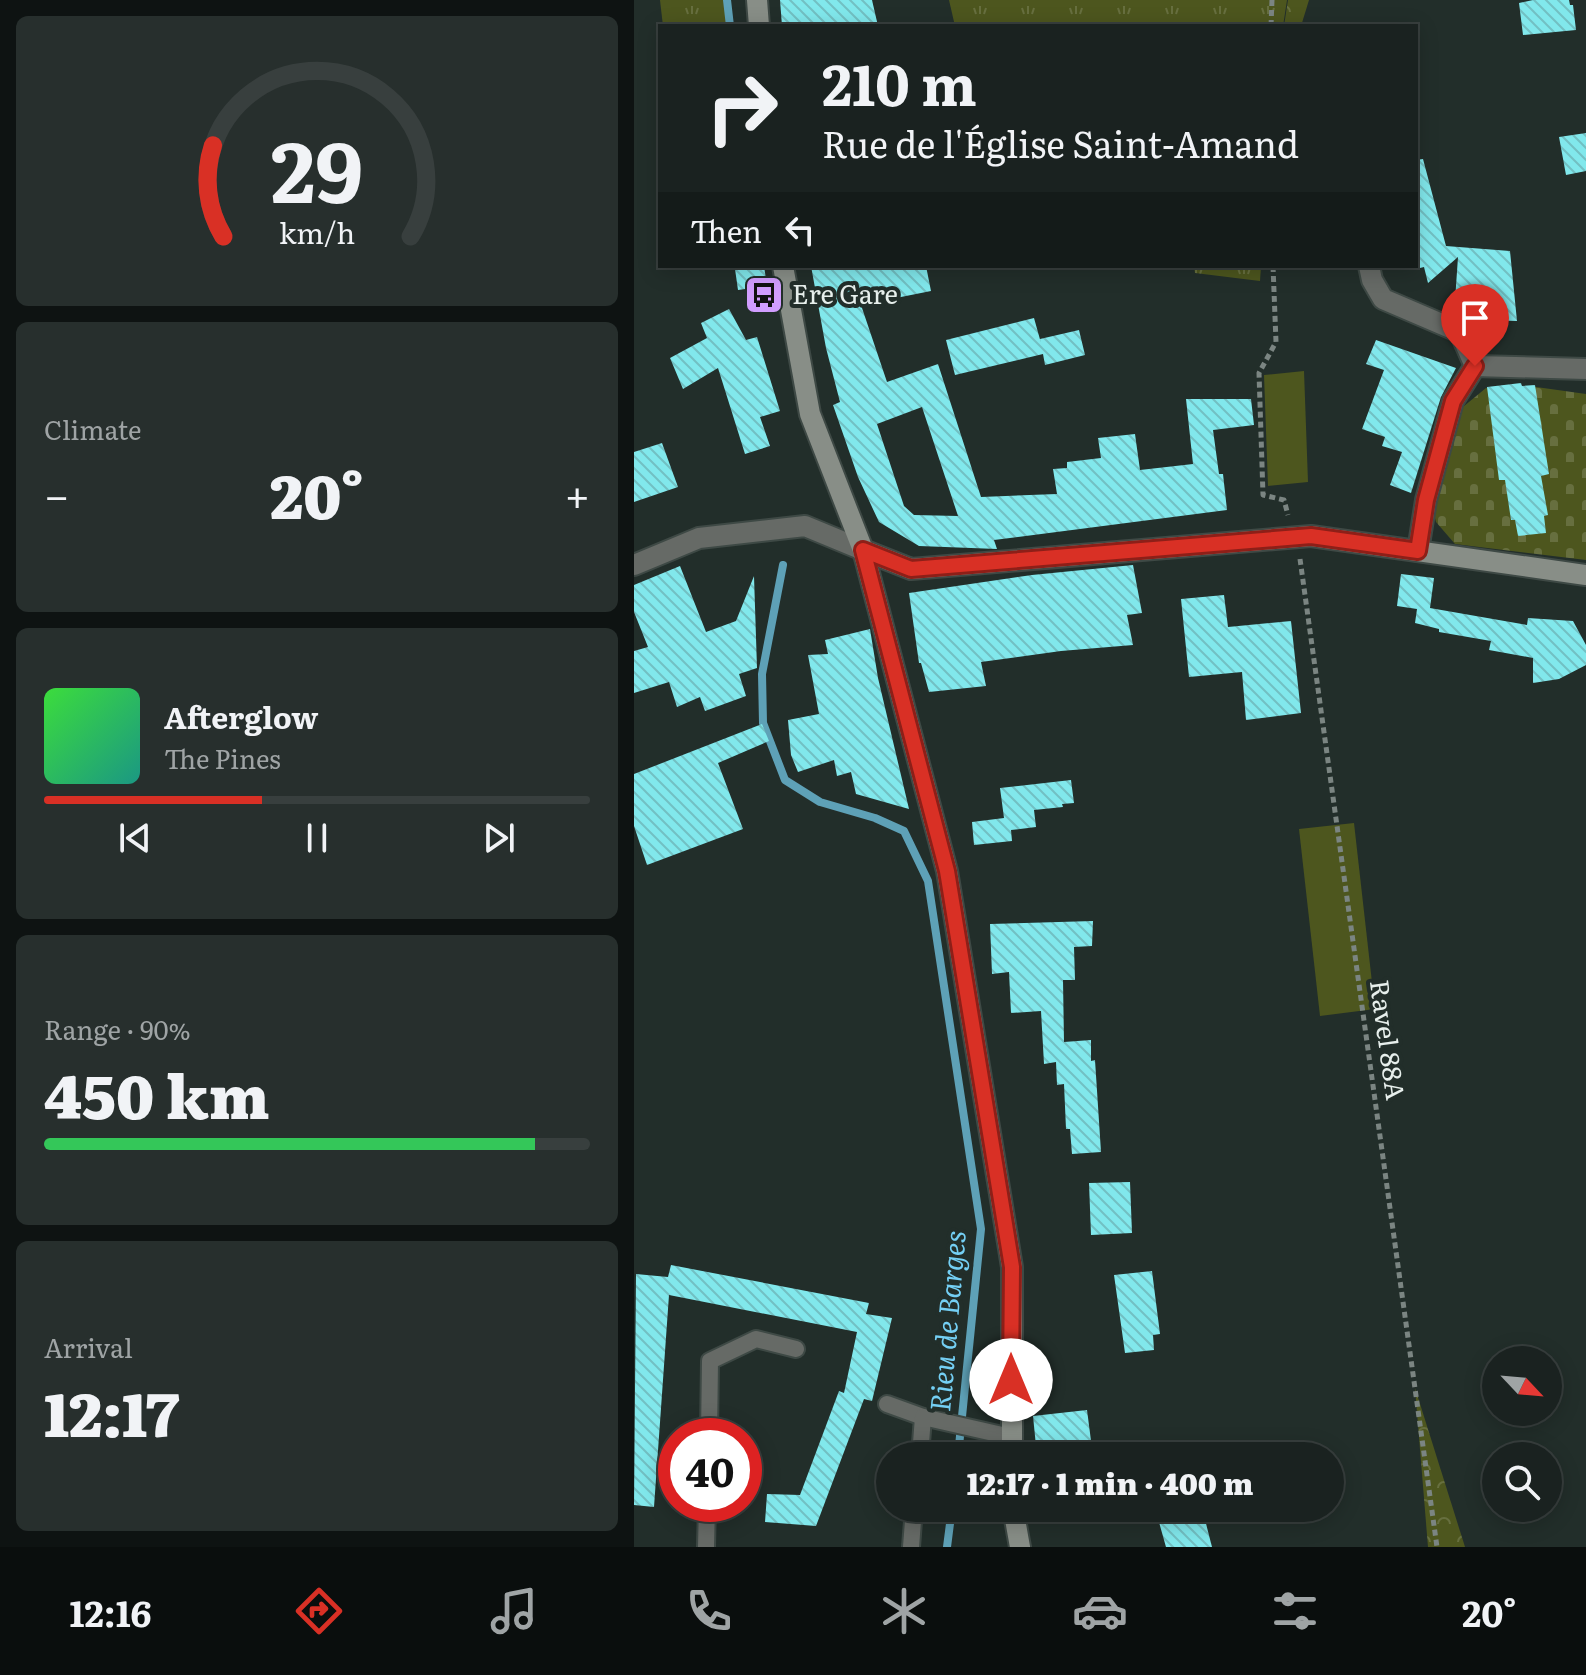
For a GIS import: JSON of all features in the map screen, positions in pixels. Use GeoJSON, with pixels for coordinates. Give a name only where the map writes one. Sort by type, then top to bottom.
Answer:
{"type":"FeatureCollection","features":[{"type":"Feature","properties":{"kind":"street"},"geometry":{"type":"LineString","coordinates":[[757,0],[759,24]]}},
{"type":"Feature","properties":{"kind":"street"},"geometry":{"type":"LineString","coordinates":[[783,268],[810,414],[863,550],[947,871],[1012,1267],[1011,1442]]}},
{"type":"Feature","properties":{"kind":"street"},"geometry":{"type":"LineString","coordinates":[[1369,268],[1372,280],[1383,299],[1460,332],[1475,366]]}},
{"type":"Feature","properties":{"kind":"street"},"geometry":{"type":"LineString","coordinates":[[1418,551],[1426,500],[1453,401],[1475,366]]}},
{"type":"Feature","properties":{"kind":"street"},"geometry":{"type":"LineString","coordinates":[[1475,366],[1586,369]]}},
{"type":"Feature","properties":{"kind":"street"},"geometry":{"type":"LineString","coordinates":[[634,565],[699,538],[805,526],[911,569],[1311,536],[1586,575]]}},
{"type":"Feature","properties":{"kind":"street"},"geometry":{"type":"LineString","coordinates":[[1016,1522],[1020,1547]]}},
{"type":"Feature","properties":{"kind":"lane"},"geometry":{"type":"LineString","coordinates":[[709,1418],[710,1361],[756,1339],[796,1349]]}},
{"type":"Feature","properties":{"kind":"lane"},"geometry":{"type":"LineString","coordinates":[[887,1404],[923,1417],[979,1430],[1002,1442]]}},
{"type":"Feature","properties":{"kind":"lane"},"geometry":{"type":"LineString","coordinates":[[921,1442],[923,1417]]}},
{"type":"Feature","properties":{"kind":"lane"},"geometry":{"type":"LineString","coordinates":[[706,1547],[707,1522]]}},
{"type":"Feature","properties":{"kind":"lane"},"geometry":{"type":"LineString","coordinates":[[911,1547],[913,1522]]}},
{"type":"Feature","properties":{"kind":"path"},"geometry":{"type":"LineString","coordinates":[[1271,24],[1272,0]]}},
{"type":"Feature","properties":{"kind":"path","name":"Ravel 88A"},"geometry":{"type":"LineString","coordinates":[[1273,268],[1276,342],[1259,373],[1263,495],[1284,500],[1297,538],[1437,1547]]}},
{"type":"Feature","properties":{"kind":"green space"},"geometry":{"type":"Polygon","coordinates":[[[660,0],[727,0],[730,24],[663,24],[660,0]]]}},
{"type":"Feature","properties":{"kind":"green space"},"geometry":{"type":"Polygon","coordinates":[[[949,0],[1287,0],[1283,24],[955,24],[949,0]]]}},
{"type":"Feature","properties":{"kind":"green space"},"geometry":{"type":"Polygon","coordinates":[[[1288,0],[1309,0],[1302,24],[1284,24],[1288,0]]]}},
{"type":"Feature","properties":{"kind":"green space"},"geometry":{"type":"Polygon","coordinates":[[[1194,268],[1261,268],[1260,281],[1195,273],[1194,268]]]}},
{"type":"Feature","properties":{"kind":"green space"},"geometry":{"type":"Polygon","coordinates":[[[1304,371],[1308,482],[1268,486],[1264,375],[1304,371]]]}},
{"type":"Feature","properties":{"kind":"green space"},"geometry":{"type":"Polygon","coordinates":[[[1529,386],[1586,394],[1586,560],[1455,544],[1436,522],[1431,503],[1458,411],[1486,388],[1529,386]]]}},
{"type":"Feature","properties":{"kind":"green space"},"geometry":{"type":"Polygon","coordinates":[[[1354,823],[1375,1009],[1320,1016],[1299,829],[1354,823]]]}},
{"type":"Feature","properties":{"kind":"green space"},"geometry":{"type":"Polygon","coordinates":[[[1415,1388],[1465,1547],[1428,1547],[1415,1388]]]}},
{"type":"Feature","properties":{"kind":"building"},"geometry":{"type":"Polygon","coordinates":[[[780,0],[872,0],[878,24],[782,24],[780,0]]]}},
{"type":"Feature","properties":{"kind":"building"},"geometry":{"type":"Polygon","coordinates":[[[1569,0],[1573,5],[1576,30],[1523,35],[1519,3],[1569,0]]]}},
{"type":"Feature","properties":{"kind":"building"},"geometry":{"type":"Polygon","coordinates":[[[1586,133],[1586,171],[1566,175],[1559,137],[1586,133]]]}},
{"type":"Feature","properties":{"kind":"building"},"geometry":{"type":"Polygon","coordinates":[[[1423,159],[1446,246],[1510,251],[1517,321],[1484,320],[1483,295],[1474,319],[1454,315],[1458,257],[1428,283],[1424,267],[1416,269],[1418,160],[1423,159]]]}},
{"type":"Feature","properties":{"kind":"building"},"geometry":{"type":"Polygon","coordinates":[[[764,268],[767,286],[738,290],[735,269],[764,268]]]}},
{"type":"Feature","properties":{"kind":"building"},"geometry":{"type":"Polygon","coordinates":[[[811,268],[926,268],[931,291],[861,305],[887,382],[938,364],[981,497],[1057,494],[1053,469],[1067,468],[1067,462],[1101,458],[1098,438],[1135,434],[1140,470],[1193,464],[1186,399],[1251,399],[1254,425],[1213,430],[1227,510],[994,540],[997,549],[919,546],[879,522],[858,477],[833,405],[840,402],[826,348],[811,268]],[[922,407],[877,424],[904,506],[914,515],[958,516],[922,407]]]}},
{"type":"Feature","properties":{"kind":"building"},"geometry":{"type":"Polygon","coordinates":[[[729,309],[746,340],[757,337],[780,411],[760,417],[770,446],[745,454],[718,368],[683,389],[670,358],[707,338],[701,323],[729,309]]]}},
{"type":"Feature","properties":{"kind":"building"},"geometry":{"type":"Polygon","coordinates":[[[1034,318],[1041,343],[1040,339],[1079,330],[1085,355],[1045,365],[1043,354],[955,375],[946,340],[1034,318]]]}},
{"type":"Feature","properties":{"kind":"building"},"geometry":{"type":"Polygon","coordinates":[[[1376,340],[1456,368],[1441,397],[1411,493],[1390,485],[1402,452],[1382,446],[1385,437],[1362,429],[1384,370],[1366,364],[1376,340]]]}},
{"type":"Feature","properties":{"kind":"building"},"geometry":{"type":"Polygon","coordinates":[[[1521,383],[1522,386],[1535,385],[1549,474],[1541,476],[1548,515],[1544,516],[1546,533],[1518,536],[1515,520],[1511,520],[1505,480],[1499,480],[1487,387],[1521,383]]]}},
{"type":"Feature","properties":{"kind":"building"},"geometry":{"type":"Polygon","coordinates":[[[662,443],[678,487],[634,502],[634,452],[662,443]]]}},
{"type":"Feature","properties":{"kind":"building"},"geometry":{"type":"Polygon","coordinates":[[[1133,565],[1142,613],[1127,615],[1133,645],[981,662],[986,686],[929,692],[919,663],[909,593],[1032,575],[1133,565]]]}},
{"type":"Feature","properties":{"kind":"building"},"geometry":{"type":"Polygon","coordinates":[[[680,566],[706,632],[736,621],[754,576],[757,668],[739,674],[746,696],[705,711],[700,697],[677,707],[669,682],[634,693],[634,651],[648,647],[634,612],[634,585],[680,566]]]}},
{"type":"Feature","properties":{"kind":"building"},"geometry":{"type":"Polygon","coordinates":[[[1401,574],[1434,578],[1430,608],[1527,625],[1528,618],[1573,621],[1586,645],[1586,665],[1559,679],[1533,683],[1533,658],[1489,650],[1491,641],[1439,632],[1439,629],[1415,623],[1417,609],[1397,606],[1401,574]]]}},
{"type":"Feature","properties":{"kind":"building"},"geometry":{"type":"Polygon","coordinates":[[[1224,595],[1228,627],[1291,621],[1301,713],[1246,720],[1242,672],[1189,677],[1181,599],[1224,595]]]}},
{"type":"Feature","properties":{"kind":"building"},"geometry":{"type":"Polygon","coordinates":[[[870,629],[878,678],[909,809],[856,794],[851,772],[837,776],[834,760],[798,772],[791,755],[788,720],[819,714],[808,655],[828,654],[825,640],[870,629]]]}},
{"type":"Feature","properties":{"kind":"building"},"geometry":{"type":"Polygon","coordinates":[[[762,724],[769,741],[718,763],[743,829],[647,865],[634,826],[634,774],[762,724]]]}},
{"type":"Feature","properties":{"kind":"building"},"geometry":{"type":"Polygon","coordinates":[[[1071,780],[1074,803],[1034,810],[1036,827],[1011,830],[1012,841],[974,845],[972,822],[1004,818],[1000,788],[1071,780]]]}},
{"type":"Feature","properties":{"kind":"building"},"geometry":{"type":"Polygon","coordinates":[[[1093,921],[1092,946],[1074,947],[1075,980],[1063,980],[1064,1042],[1091,1040],[1101,1152],[1072,1154],[1070,1129],[1066,1129],[1064,1084],[1057,1085],[1056,1062],[1044,1064],[1041,1011],[1011,1013],[1009,972],[992,974],[990,924],[1093,921]]]}},
{"type":"Feature","properties":{"kind":"building"},"geometry":{"type":"Polygon","coordinates":[[[1130,1182],[1132,1233],[1091,1235],[1089,1183],[1130,1182]]]}},
{"type":"Feature","properties":{"kind":"building"},"geometry":{"type":"Polygon","coordinates":[[[671,1265],[869,1303],[866,1314],[892,1318],[872,1401],[864,1399],[816,1526],[765,1522],[767,1494],[800,1495],[839,1391],[844,1393],[857,1332],[669,1295],[654,1507],[634,1505],[636,1274],[668,1277],[671,1265]]]}},
{"type":"Feature","properties":{"kind":"building"},"geometry":{"type":"Polygon","coordinates":[[[1152,1271],[1160,1334],[1153,1335],[1154,1350],[1125,1353],[1114,1275],[1152,1271]]]}},
{"type":"Feature","properties":{"kind":"building"},"geometry":{"type":"Polygon","coordinates":[[[1087,1410],[1091,1442],[1036,1442],[1033,1416],[1087,1410]]]}},
{"type":"Feature","properties":{"kind":"building"},"geometry":{"type":"Polygon","coordinates":[[[1159,1522],[1206,1522],[1212,1547],[1166,1547],[1159,1522]]]}},
{"type":"Feature","properties":{"kind":"waterway","name":"Rieu de Barges"},"geometry":{"type":"LineString","coordinates":[[727,0],[730,24]]}},
{"type":"Feature","properties":{"kind":"waterway","name":"Rieu de Barges"},"geometry":{"type":"LineString","coordinates":[[783,565],[762,674],[763,723],[785,780],[820,802],[875,818],[904,831],[928,881],[981,1229],[959,1442]]}},
{"type":"Feature","properties":{"kind":"waterway","name":"Rieu de Barges"},"geometry":{"type":"LineString","coordinates":[[947,1547],[950,1522]]}},
{"type":"Feature","properties":{"kind":"place","name":"Ere Gare"},"geometry":{"type":"Point","coordinates":[764,295]}},
{"type":"Feature","properties":{"kind":"route"},"geometry":{"type":"LineString","coordinates":[[1011,1380],[1012,1267],[947,871],[863,550],[911,569],[1311,536],[1418,551],[1426,500],[1453,401],[1475,366]]}}]}
